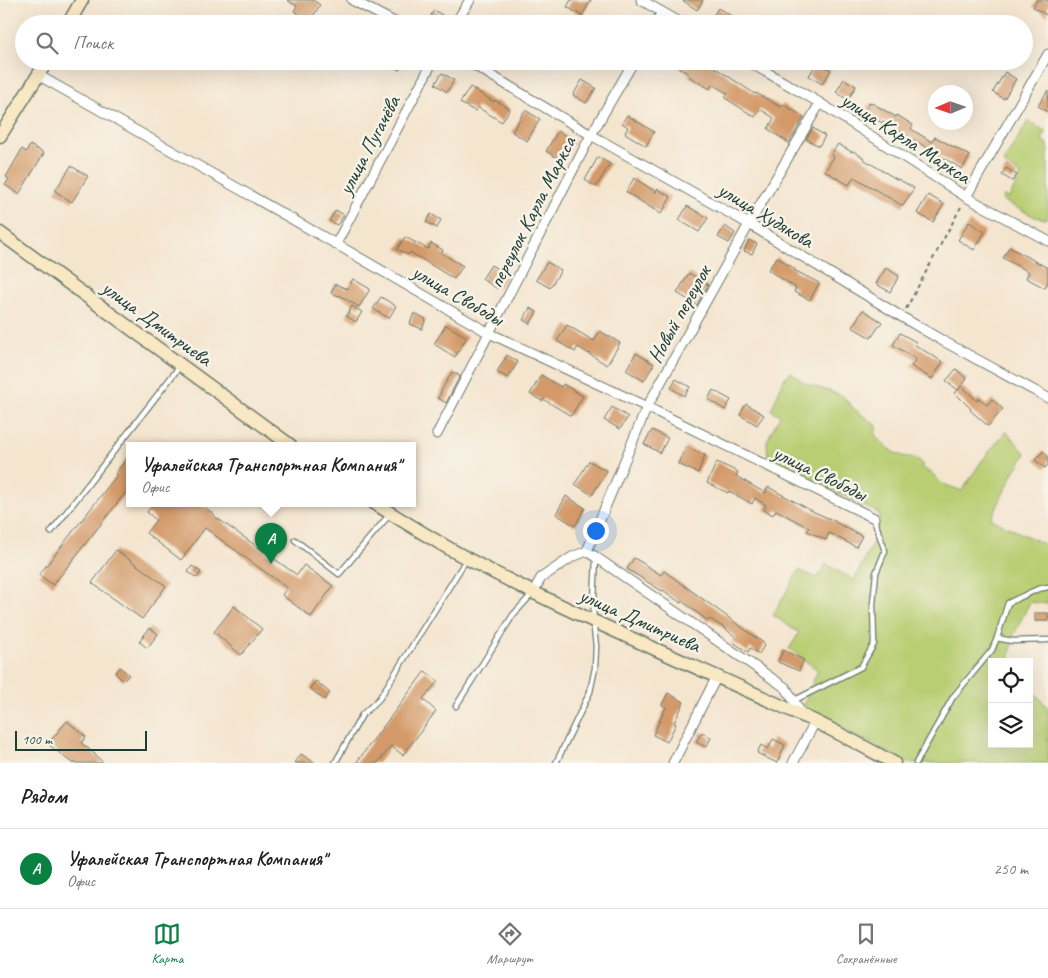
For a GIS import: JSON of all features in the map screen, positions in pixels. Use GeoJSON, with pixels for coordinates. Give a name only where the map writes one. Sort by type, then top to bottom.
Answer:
{"type":"FeatureCollection","features":[{"type":"Feature","properties":{"kind":"street"},"geometry":{"type":"LineString","coordinates":[[73,15],[82,0]]}},
{"type":"Feature","properties":{"kind":"street"},"geometry":{"type":"LineString","coordinates":[[352,0],[381,15]]}},
{"type":"Feature","properties":{"kind":"street"},"geometry":{"type":"LineString","coordinates":[[461,15],[470,0]]}},
{"type":"Feature","properties":{"kind":"street"},"geometry":{"type":"LineString","coordinates":[[641,0],[667,15]]}},
{"type":"Feature","properties":{"kind":"street"},"geometry":{"type":"LineString","coordinates":[[966,197],[1048,54]]}},
{"type":"Feature","properties":{"kind":"street"},"geometry":{"type":"LineString","coordinates":[[0,136],[41,70]]}},
{"type":"Feature","properties":{"kind":"street","name":"улица Пугачёва"},"geometry":{"type":"LineString","coordinates":[[336,244],[427,70]]}},
{"type":"Feature","properties":{"kind":"street","name":"улица Худякова"},"geometry":{"type":"LineString","coordinates":[[482,70],[749,224],[944,342],[1048,398]]}},
{"type":"Feature","properties":{"kind":"street","name":"переулок Карла Маркса"},"geometry":{"type":"LineString","coordinates":[[437,434],[591,134],[629,70]]}},
{"type":"Feature","properties":{"kind":"street","name":"улица Карла Маркса"},"geometry":{"type":"LineString","coordinates":[[763,70],[820,103],[966,197],[1048,241]]}},
{"type":"Feature","properties":{"kind":"street","name":"улица Свободы"},"geometry":{"type":"LineString","coordinates":[[38,75],[489,333],[647,407],[874,518]]}},
{"type":"Feature","properties":{"kind":"street","name":"Новый переулок"},"geometry":{"type":"LineString","coordinates":[[587,551],[647,407],[749,224],[820,103]]}},
{"type":"Feature","properties":{"kind":"street","name":"улица Дмитриева"},"geometry":{"type":"LineString","coordinates":[[0,233],[286,442]]}},
{"type":"Feature","properties":{"kind":"street","name":"улица Дмитриева"},"geometry":{"type":"LineString","coordinates":[[381,507],[467,558],[592,622],[717,676],[816,722],[894,763]]}},
{"type":"Feature","properties":{"kind":"street"},"geometry":{"type":"LineString","coordinates":[[533,592],[541,578],[572,557],[587,551],[786,688],[803,716]]}},
{"type":"Feature","properties":{"kind":"street"},"geometry":{"type":"LineString","coordinates":[[673,763],[717,676]]}},
{"type":"Feature","properties":{"kind":"street"},"geometry":{"type":"LineString","coordinates":[[793,763],[816,722]]}},
{"type":"Feature","properties":{"kind":"lane"},"geometry":{"type":"LineString","coordinates":[[51,532],[180,365]]}},
{"type":"Feature","properties":{"kind":"lane"},"geometry":{"type":"LineString","coordinates":[[295,540],[339,574],[391,513]]}},
{"type":"Feature","properties":{"kind":"lane"},"geometry":{"type":"LineString","coordinates":[[793,701],[861,667],[874,644],[872,604],[876,573],[885,551],[874,518]]}},
{"type":"Feature","properties":{"kind":"lane"},"geometry":{"type":"LineString","coordinates":[[556,763],[590,692],[595,668],[596,646],[592,622],[596,557]]}},
{"type":"Feature","properties":{"kind":"lane"},"geometry":{"type":"LineString","coordinates":[[335,763],[362,715],[379,699],[467,558]]}},
{"type":"Feature","properties":{"kind":"lane"},"geometry":{"type":"LineString","coordinates":[[916,763],[953,697],[992,650],[1008,603],[1038,589],[1048,587]]}},
{"type":"Feature","properties":{"kind":"lane"},"geometry":{"type":"LineString","coordinates":[[456,706],[513,615],[533,592]]}},
{"type":"Feature","properties":{"kind":"lane"},"geometry":{"type":"LineString","coordinates":[[997,638],[1012,641],[1048,640]]}},
{"type":"Feature","properties":{"kind":"path"},"geometry":{"type":"LineString","coordinates":[[902,317],[966,197]]}},
{"type":"Feature","properties":{"kind":"green space"},"geometry":{"type":"Polygon","coordinates":[[[1028,121],[1045,131],[1042,141],[1048,144],[1048,215],[1046,219],[1035,217],[1002,200],[1004,196],[1009,198],[1021,175],[1003,163],[1028,121]]]}},
{"type":"Feature","properties":{"kind":"green space"},"geometry":{"type":"Polygon","coordinates":[[[791,372],[805,383],[843,396],[854,409],[877,426],[875,434],[889,449],[916,459],[923,464],[921,467],[933,474],[943,484],[962,491],[981,462],[1006,431],[1026,454],[1014,472],[991,519],[1048,546],[1048,604],[1030,602],[1013,636],[1010,658],[988,658],[988,748],[1033,748],[1033,692],[1048,708],[1048,763],[906,763],[814,714],[803,705],[818,670],[789,649],[799,633],[773,615],[799,570],[817,578],[826,564],[854,580],[875,538],[880,514],[768,458],[767,441],[780,415],[771,410],[785,377],[791,372]]]}},
{"type":"Feature","properties":{"kind":"building"},"geometry":{"type":"Polygon","coordinates":[[[287,0],[313,0],[320,5],[314,15],[300,15],[294,11],[297,6],[287,0]]]}},
{"type":"Feature","properties":{"kind":"building"},"geometry":{"type":"Polygon","coordinates":[[[571,0],[591,0],[583,15],[567,7],[571,0]]]}},
{"type":"Feature","properties":{"kind":"building"},"geometry":{"type":"Polygon","coordinates":[[[682,0],[703,0],[697,10],[682,0]]]}},
{"type":"Feature","properties":{"kind":"building"},"geometry":{"type":"Polygon","coordinates":[[[1037,0],[1048,0],[1048,16],[1033,7],[1037,0]]]}},
{"type":"Feature","properties":{"kind":"building"},"geometry":{"type":"Polygon","coordinates":[[[718,8],[730,15],[714,15],[718,8]]]}},
{"type":"Feature","properties":{"kind":"building"},"geometry":{"type":"Polygon","coordinates":[[[434,10],[442,15],[431,15],[434,10]]]}},
{"type":"Feature","properties":{"kind":"building"},"geometry":{"type":"Polygon","coordinates":[[[683,70],[719,70],[755,94],[781,107],[783,104],[804,117],[789,143],[768,129],[774,118],[760,109],[755,117],[725,98],[728,94],[712,84],[710,89],[688,76],[689,74],[683,70]]]}},
{"type":"Feature","properties":{"kind":"building"},"geometry":{"type":"Polygon","coordinates":[[[812,70],[831,70],[822,84],[809,76],[812,70]]]}},
{"type":"Feature","properties":{"kind":"building"},"geometry":{"type":"Polygon","coordinates":[[[1005,72],[1016,79],[1004,99],[993,92],[1005,72]]]}},
{"type":"Feature","properties":{"kind":"building"},"geometry":{"type":"Polygon","coordinates":[[[442,73],[454,80],[447,92],[435,84],[442,73]]]}},
{"type":"Feature","properties":{"kind":"building"},"geometry":{"type":"Polygon","coordinates":[[[844,79],[856,86],[848,100],[836,92],[844,79]]]}},
{"type":"Feature","properties":{"kind":"building"},"geometry":{"type":"Polygon","coordinates":[[[582,80],[596,88],[586,103],[573,95],[582,80]]]}},
{"type":"Feature","properties":{"kind":"building"},"geometry":{"type":"Polygon","coordinates":[[[470,87],[494,102],[495,100],[510,109],[502,122],[477,107],[475,111],[460,103],[470,87]]]}},
{"type":"Feature","properties":{"kind":"building"},"geometry":{"type":"Polygon","coordinates":[[[1048,90],[1048,112],[1038,106],[1048,90]]]}},
{"type":"Feature","properties":{"kind":"building"},"geometry":{"type":"Polygon","coordinates":[[[870,102],[913,125],[911,129],[932,142],[935,137],[970,156],[962,169],[883,121],[882,123],[864,112],[870,102]]]}},
{"type":"Feature","properties":{"kind":"building"},"geometry":{"type":"Polygon","coordinates":[[[525,110],[540,119],[527,141],[512,132],[525,110]]]}},
{"type":"Feature","properties":{"kind":"building"},"geometry":{"type":"Polygon","coordinates":[[[627,115],[654,132],[646,146],[625,133],[628,127],[622,123],[627,115]]]}},
{"type":"Feature","properties":{"kind":"building"},"geometry":{"type":"Polygon","coordinates":[[[813,128],[825,136],[819,146],[806,139],[813,128]]]}},
{"type":"Feature","properties":{"kind":"building"},"geometry":{"type":"Polygon","coordinates":[[[558,131],[574,141],[562,161],[546,151],[558,131]]]}},
{"type":"Feature","properties":{"kind":"building"},"geometry":{"type":"Polygon","coordinates":[[[838,144],[914,188],[903,206],[854,177],[849,185],[825,171],[834,157],[831,155],[838,144]]]}},
{"type":"Feature","properties":{"kind":"building"},"geometry":{"type":"Polygon","coordinates":[[[30,145],[44,153],[19,194],[5,185],[9,179],[6,177],[22,149],[26,152],[30,145]]]}},
{"type":"Feature","properties":{"kind":"building"},"geometry":{"type":"Polygon","coordinates":[[[598,157],[610,164],[596,187],[585,180],[598,157]]]}},
{"type":"Feature","properties":{"kind":"building"},"geometry":{"type":"Polygon","coordinates":[[[71,166],[88,176],[72,202],[55,191],[71,166]]]}},
{"type":"Feature","properties":{"kind":"building"},"geometry":{"type":"Polygon","coordinates":[[[1006,168],[1017,175],[1012,181],[1002,175],[1006,168]]]}},
{"type":"Feature","properties":{"kind":"building"},"geometry":{"type":"Polygon","coordinates":[[[634,178],[656,192],[657,189],[671,197],[661,214],[626,192],[634,178]]]}},
{"type":"Feature","properties":{"kind":"building"},"geometry":{"type":"Polygon","coordinates":[[[928,195],[944,204],[933,222],[917,213],[928,195]]]}},
{"type":"Feature","properties":{"kind":"building"},"geometry":{"type":"Polygon","coordinates":[[[687,206],[708,218],[699,232],[679,220],[687,206]]]}},
{"type":"Feature","properties":{"kind":"building"},"geometry":{"type":"Polygon","coordinates":[[[336,210],[344,215],[337,225],[329,221],[336,210]]]}},
{"type":"Feature","properties":{"kind":"building"},"geometry":{"type":"Polygon","coordinates":[[[431,214],[441,220],[437,228],[426,222],[431,214]]]}},
{"type":"Feature","properties":{"kind":"building"},"geometry":{"type":"Polygon","coordinates":[[[969,222],[985,232],[974,250],[958,240],[969,222]]]}},
{"type":"Feature","properties":{"kind":"building"},"geometry":{"type":"Polygon","coordinates":[[[725,226],[735,233],[729,243],[718,237],[725,226]]]}},
{"type":"Feature","properties":{"kind":"building"},"geometry":{"type":"Polygon","coordinates":[[[405,237],[428,249],[431,243],[443,250],[441,253],[463,266],[454,279],[410,252],[408,255],[397,249],[405,237]]]}},
{"type":"Feature","properties":{"kind":"building"},"geometry":{"type":"Polygon","coordinates":[[[749,240],[757,244],[752,254],[744,251],[749,240]]]}},
{"type":"Feature","properties":{"kind":"building"},"geometry":{"type":"Polygon","coordinates":[[[1009,247],[1048,268],[1048,282],[1045,288],[1026,278],[1029,272],[1003,258],[1009,247]]]}},
{"type":"Feature","properties":{"kind":"building"},"geometry":{"type":"Polygon","coordinates":[[[777,257],[794,270],[819,283],[810,300],[794,292],[796,288],[768,270],[777,257]]]}},
{"type":"Feature","properties":{"kind":"building"},"geometry":{"type":"Polygon","coordinates":[[[547,262],[561,270],[550,288],[536,280],[547,262]]]}},
{"type":"Feature","properties":{"kind":"building"},"geometry":{"type":"Polygon","coordinates":[[[491,265],[507,274],[498,289],[482,279],[491,265]]]}},
{"type":"Feature","properties":{"kind":"building"},"geometry":{"type":"Polygon","coordinates":[[[886,268],[899,276],[890,292],[876,284],[886,268]]]}},
{"type":"Feature","properties":{"kind":"building"},"geometry":{"type":"Polygon","coordinates":[[[689,273],[708,285],[697,305],[677,293],[689,273]]]}},
{"type":"Feature","properties":{"kind":"building"},"geometry":{"type":"Polygon","coordinates":[[[353,279],[370,289],[359,307],[339,295],[331,293],[335,284],[347,289],[353,279]]]}},
{"type":"Feature","properties":{"kind":"building"},"geometry":{"type":"Polygon","coordinates":[[[381,297],[396,306],[389,318],[373,309],[381,297]]]}},
{"type":"Feature","properties":{"kind":"building"},"geometry":{"type":"Polygon","coordinates":[[[352,306],[362,312],[356,322],[346,316],[352,306]]]}},
{"type":"Feature","properties":{"kind":"building"},"geometry":{"type":"Polygon","coordinates":[[[530,308],[537,312],[530,324],[523,320],[530,308]]]}},
{"type":"Feature","properties":{"kind":"building"},"geometry":{"type":"Polygon","coordinates":[[[863,310],[882,322],[871,338],[852,327],[863,310]]]}},
{"type":"Feature","properties":{"kind":"building"},"geometry":{"type":"Polygon","coordinates":[[[414,313],[426,319],[422,329],[410,324],[414,313]]]}},
{"type":"Feature","properties":{"kind":"building"},"geometry":{"type":"Polygon","coordinates":[[[446,325],[467,337],[455,357],[434,344],[446,325]]]}},
{"type":"Feature","properties":{"kind":"building"},"geometry":{"type":"Polygon","coordinates":[[[567,325],[594,341],[600,331],[620,343],[607,365],[578,347],[575,352],[557,341],[567,325]]]}},
{"type":"Feature","properties":{"kind":"building"},"geometry":{"type":"Polygon","coordinates":[[[900,333],[916,342],[915,345],[943,362],[932,379],[911,366],[916,359],[893,345],[900,333]]]}},
{"type":"Feature","properties":{"kind":"building"},"geometry":{"type":"Polygon","coordinates":[[[636,353],[654,364],[644,381],[626,370],[636,353]]]}},
{"type":"Feature","properties":{"kind":"building"},"geometry":{"type":"Polygon","coordinates":[[[507,355],[518,362],[508,378],[497,372],[507,355]]]}},
{"type":"Feature","properties":{"kind":"building"},"geometry":{"type":"Polygon","coordinates":[[[956,369],[967,379],[958,390],[946,381],[956,369]]]}},
{"type":"Feature","properties":{"kind":"building"},"geometry":{"type":"Polygon","coordinates":[[[452,372],[460,376],[446,403],[438,398],[452,372]]]}},
{"type":"Feature","properties":{"kind":"building"},"geometry":{"type":"Polygon","coordinates":[[[541,375],[561,387],[563,384],[583,396],[571,416],[543,399],[542,401],[530,394],[541,375]]]}},
{"type":"Feature","properties":{"kind":"building"},"geometry":{"type":"Polygon","coordinates":[[[676,379],[690,387],[684,396],[671,388],[676,379]]]}},
{"type":"Feature","properties":{"kind":"building"},"geometry":{"type":"Polygon","coordinates":[[[962,386],[977,401],[979,398],[987,405],[992,399],[1003,409],[988,426],[955,393],[962,386]]]}},
{"type":"Feature","properties":{"kind":"building"},"geometry":{"type":"Polygon","coordinates":[[[713,390],[731,400],[725,410],[708,399],[713,390]]]}},
{"type":"Feature","properties":{"kind":"building"},"geometry":{"type":"Polygon","coordinates":[[[746,404],[764,415],[757,425],[740,415],[746,404]]]}},
{"type":"Feature","properties":{"kind":"building"},"geometry":{"type":"Polygon","coordinates":[[[612,407],[628,417],[620,429],[604,420],[612,407]]]}},
{"type":"Feature","properties":{"kind":"building"},"geometry":{"type":"Polygon","coordinates":[[[652,430],[668,438],[660,453],[644,444],[652,430]]]}},
{"type":"Feature","properties":{"kind":"building"},"geometry":{"type":"Polygon","coordinates":[[[686,447],[705,455],[698,473],[678,464],[686,447]]]}},
{"type":"Feature","properties":{"kind":"building"},"geometry":{"type":"Polygon","coordinates":[[[1043,451],[1048,456],[1048,465],[1045,468],[1035,460],[1043,451]]]}},
{"type":"Feature","properties":{"kind":"building"},"geometry":{"type":"Polygon","coordinates":[[[126,459],[126,492],[53,585],[39,575],[117,475],[115,474],[126,459]]]}},
{"type":"Feature","properties":{"kind":"building"},"geometry":{"type":"Polygon","coordinates":[[[589,461],[607,471],[592,495],[575,484],[589,461]]]}},
{"type":"Feature","properties":{"kind":"building"},"geometry":{"type":"Polygon","coordinates":[[[717,462],[738,472],[736,476],[765,493],[768,487],[862,536],[856,547],[829,533],[826,540],[807,531],[809,528],[776,510],[773,515],[764,510],[766,505],[755,498],[752,504],[729,491],[728,493],[707,483],[717,462]]]}},
{"type":"Feature","properties":{"kind":"building"},"geometry":{"type":"Polygon","coordinates":[[[566,496],[585,508],[575,526],[556,514],[566,496]]]}},
{"type":"Feature","properties":{"kind":"building"},"geometry":{"type":"Polygon","coordinates":[[[151,507],[204,507],[214,516],[297,575],[304,565],[333,586],[311,617],[282,595],[287,588],[205,528],[181,560],[146,533],[156,520],[147,512],[151,507]]]}},
{"type":"Feature","properties":{"kind":"building"},"geometry":{"type":"Polygon","coordinates":[[[116,550],[166,586],[142,619],[92,583],[116,550]]]}},
{"type":"Feature","properties":{"kind":"building"},"geometry":{"type":"Polygon","coordinates":[[[634,558],[661,575],[664,571],[765,644],[759,654],[750,648],[748,652],[733,642],[736,637],[723,627],[710,619],[708,621],[682,601],[681,603],[627,569],[634,558]]]}},
{"type":"Feature","properties":{"kind":"building"},"geometry":{"type":"Polygon","coordinates":[[[192,566],[201,572],[197,578],[188,572],[192,566]]]}},
{"type":"Feature","properties":{"kind":"building"},"geometry":{"type":"Polygon","coordinates":[[[234,606],[262,629],[241,655],[214,632],[234,606]]]}},
{"type":"Feature","properties":{"kind":"building"},"geometry":{"type":"Polygon","coordinates":[[[1035,613],[1048,613],[1048,621],[1035,621],[1035,613]]]}},
{"type":"Feature","properties":{"kind":"building"},"geometry":{"type":"Polygon","coordinates":[[[150,628],[158,634],[147,648],[139,641],[150,628]]]}},
{"type":"Feature","properties":{"kind":"building"},"geometry":{"type":"Polygon","coordinates":[[[783,650],[804,660],[799,671],[778,662],[783,650]]]}},
{"type":"Feature","properties":{"kind":"building"},"geometry":{"type":"Polygon","coordinates":[[[120,667],[129,675],[123,681],[115,673],[120,667]]]}},
{"type":"Feature","properties":{"kind":"building"},"geometry":{"type":"Polygon","coordinates":[[[425,671],[438,681],[423,699],[436,711],[403,755],[391,746],[378,763],[356,763],[425,671]]]}},
{"type":"Feature","properties":{"kind":"building"},"geometry":{"type":"Polygon","coordinates":[[[316,681],[330,693],[324,700],[310,688],[316,681]]]}},
{"type":"Feature","properties":{"kind":"building"},"geometry":{"type":"Polygon","coordinates":[[[668,693],[684,702],[667,742],[653,735],[666,707],[662,705],[668,693]]]}},
{"type":"Feature","properties":{"kind":"building"},"geometry":{"type":"Polygon","coordinates":[[[67,721],[86,737],[81,743],[104,763],[72,763],[48,744],[67,721]]]}},
{"type":"Feature","properties":{"kind":"building"},"geometry":{"type":"Polygon","coordinates":[[[702,732],[711,738],[706,747],[696,742],[702,732]]]}},
{"type":"Feature","properties":{"kind":"building"},"geometry":{"type":"Polygon","coordinates":[[[773,739],[785,745],[777,763],[757,753],[761,745],[768,749],[773,739]]]}},
{"type":"Feature","properties":{"kind":"building"},"geometry":{"type":"Polygon","coordinates":[[[301,754],[315,763],[295,763],[301,754]]]}},
{"type":"Feature","properties":{"kind":"place","name":"Уфалейская Транспортная Компания\""},"geometry":{"type":"Point","coordinates":[271,564]}}]}
